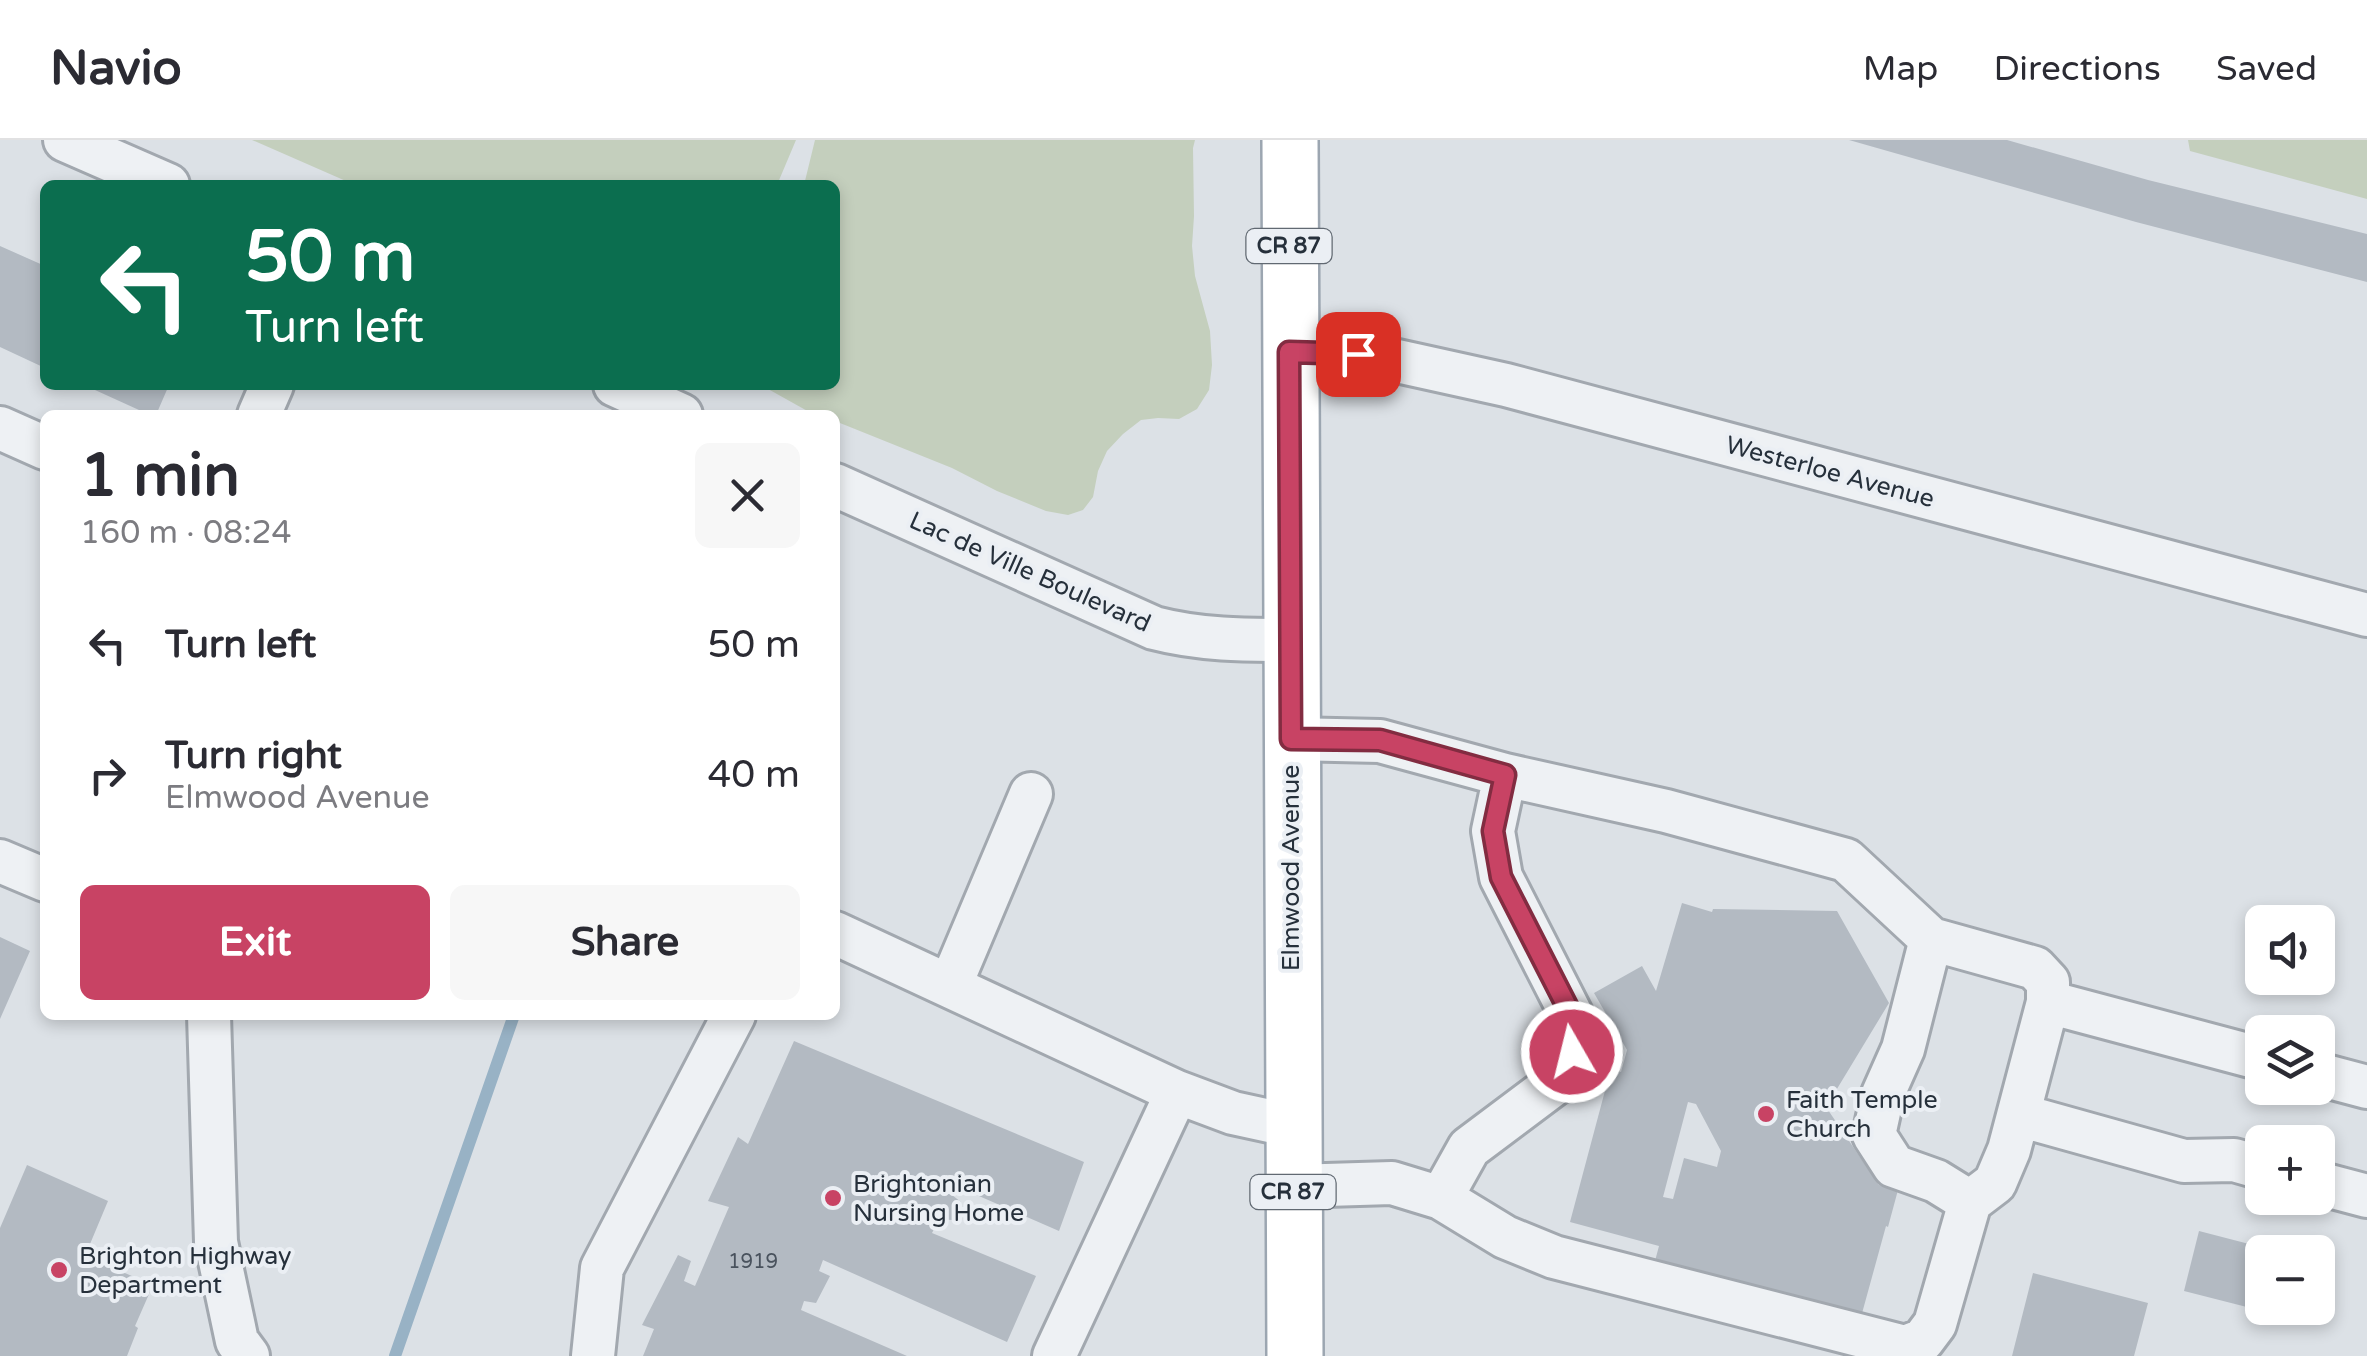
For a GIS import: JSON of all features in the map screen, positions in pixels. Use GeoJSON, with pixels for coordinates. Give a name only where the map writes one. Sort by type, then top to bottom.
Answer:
{"type":"FeatureCollection","features":[{"type":"Feature","properties":{"kind":"main road","name":"Elmwood Avenue"},"geometry":{"type":"LineString","coordinates":[[1290,140],[1295,1356]]}},
{"type":"Feature","properties":{"kind":"street"},"geometry":{"type":"LineString","coordinates":[[65,140],[157,180]]}},
{"type":"Feature","properties":{"kind":"street","name":"Westerloe Avenue"},"geometry":{"type":"LineString","coordinates":[[1289,352],[1370,355],[1506,385],[2367,615]]}},
{"type":"Feature","properties":{"kind":"street"},"geometry":{"type":"LineString","coordinates":[[626,390],[671,410]]}},
{"type":"Feature","properties":{"kind":"street"},"geometry":{"type":"LineString","coordinates":[[0,428],[40,446]]}},
{"type":"Feature","properties":{"kind":"street","name":"Lac de Ville Boulevard"},"geometry":{"type":"LineString","coordinates":[[840,487],[1154,628],[1209,639],[1290,640]]}},
{"type":"Feature","properties":{"kind":"street"},"geometry":{"type":"LineString","coordinates":[[1291,739],[1380,740],[1505,775],[1666,810],[1846,860],[1932,939],[2034,968],[2048,982],[2048,1002],[2008,1150],[1995,1183],[1970,1202],[1935,1324],[1923,1340],[1905,1347],[1554,1258],[1505,1237],[1441,1198],[1392,1184],[1293,1186]]}},
{"type":"Feature","properties":{"kind":"street"},"geometry":{"type":"LineString","coordinates":[[1441,1198],[1469,1148],[1557,1082],[1572,1052],[1572,1016],[1501,877],[1493,831],[1505,775]]}},
{"type":"Feature","properties":{"kind":"street"},"geometry":{"type":"LineString","coordinates":[[950,986],[1031,794]]}},
{"type":"Feature","properties":{"kind":"street"},"geometry":{"type":"LineString","coordinates":[[0,861],[40,878]]}},
{"type":"Feature","properties":{"kind":"street"},"geometry":{"type":"LineString","coordinates":[[840,935],[1177,1092],[1234,1114],[1292,1126]]}},
{"type":"Feature","properties":{"kind":"street"},"geometry":{"type":"LineString","coordinates":[[1932,939],[1903,1049],[1884,1094],[1874,1135],[1894,1166],[1936,1181],[1970,1202]]}},
{"type":"Feature","properties":{"kind":"street"},"geometry":{"type":"LineString","coordinates":[[2048,1002],[2245,1055]]}},
{"type":"Feature","properties":{"kind":"street"},"geometry":{"type":"LineString","coordinates":[[209,1020],[216,1242],[237,1341],[248,1356]]}},
{"type":"Feature","properties":{"kind":"street"},"geometry":{"type":"LineString","coordinates":[[593,1356],[602,1268],[731,1020]]}},
{"type":"Feature","properties":{"kind":"street"},"geometry":{"type":"LineString","coordinates":[[2335,1079],[2367,1088]]}},
{"type":"Feature","properties":{"kind":"street"},"geometry":{"type":"LineString","coordinates":[[1054,1356],[1177,1092]]}},
{"type":"Feature","properties":{"kind":"street"},"geometry":{"type":"LineString","coordinates":[[2019,1115],[2184,1160],[2245,1163]]}},
{"type":"Feature","properties":{"kind":"street"},"geometry":{"type":"LineString","coordinates":[[2335,1188],[2367,1196]]}},
{"type":"Feature","properties":{"kind":"green space"},"geometry":{"type":"Polygon","coordinates":[[[252,140],[796,140],[779,180],[344,180],[252,140]]]}},
{"type":"Feature","properties":{"kind":"green space"},"geometry":{"type":"Polygon","coordinates":[[[815,140],[1195,140],[1192,246],[1195,276],[1210,331],[1209,390],[1197,409],[1179,419],[1141,420],[1123,434],[1107,451],[1093,497],[1083,510],[1068,515],[1046,511],[840,423],[840,410],[806,410],[770,390],[840,390],[840,180],[805,180],[815,140]]]}},
{"type":"Feature","properties":{"kind":"green space"},"geometry":{"type":"Polygon","coordinates":[[[2188,140],[2367,140],[2367,199],[2190,151],[2188,140]]]}},
{"type":"Feature","properties":{"kind":"building"},"geometry":{"type":"Polygon","coordinates":[[[1849,140],[2007,140],[2148,180],[2367,234],[2367,282],[2136,222],[1849,140]]]}},
{"type":"Feature","properties":{"kind":"building"},"geometry":{"type":"Polygon","coordinates":[[[0,246],[40,264],[40,366],[0,347],[0,246]]]}},
{"type":"Feature","properties":{"kind":"building"},"geometry":{"type":"Polygon","coordinates":[[[95,390],[167,390],[158,410],[139,410],[95,390]]]}},
{"type":"Feature","properties":{"kind":"building","name":"Faith Temple Church"},"geometry":{"type":"Polygon","coordinates":[[[1682,903],[1712,912],[1837,911],[1889,1003],[1826,1107],[1879,1185],[1898,1190],[1861,1317],[1655,1261],[1659,1246],[1570,1222],[1610,1072],[1621,1072],[1627,1050],[1594,993],[1642,966],[1656,991],[1682,903]],[[1688,1102],[1663,1197],[1673,1199],[1684,1158],[1717,1167],[1721,1151],[1696,1104],[1688,1102]]]}},
{"type":"Feature","properties":{"kind":"building"},"geometry":{"type":"Polygon","coordinates":[[[0,937],[30,951],[0,1019],[0,937]]]}},
{"type":"Feature","properties":{"kind":"building","name":"Brightonian Nursing Home"},"geometry":{"type":"Polygon","coordinates":[[[794,1041],[1084,1162],[1059,1231],[956,1186],[952,1195],[961,1202],[952,1220],[939,1219],[932,1233],[1036,1276],[1007,1342],[823,1260],[819,1271],[830,1276],[816,1303],[804,1301],[801,1310],[907,1356],[643,1356],[654,1329],[642,1325],[678,1255],[691,1261],[684,1281],[695,1286],[729,1207],[708,1201],[738,1137],[748,1144],[794,1041]]]}},
{"type":"Feature","properties":{"kind":"building","name":"Brighton Highway Department"},"geometry":{"type":"Polygon","coordinates":[[[27,1165],[108,1201],[85,1256],[153,1285],[127,1356],[0,1356],[0,1228],[27,1165]]]}},
{"type":"Feature","properties":{"kind":"building"},"geometry":{"type":"Polygon","coordinates":[[[2199,1231],[2245,1243],[2245,1307],[2184,1291],[2199,1231]]]}},
{"type":"Feature","properties":{"kind":"building"},"geometry":{"type":"Polygon","coordinates":[[[2033,1273],[2148,1303],[2134,1356],[2012,1356],[2033,1273]]]}},
{"type":"Feature","properties":{"kind":"waterway"},"geometry":{"type":"LineString","coordinates":[[395,1356],[512,1020]]}},
{"type":"Feature","properties":{"kind":"place","name":"Faith Temple Church"},"geometry":{"type":"Point","coordinates":[1766,1114]}},
{"type":"Feature","properties":{"kind":"place","name":"Brightonian Nursing Home"},"geometry":{"type":"Point","coordinates":[833,1198]}},
{"type":"Feature","properties":{"kind":"place","name":"Brighton Highway Department"},"geometry":{"type":"Point","coordinates":[59,1270]}},
{"type":"Feature","properties":{"kind":"route"},"geometry":{"type":"LineString","coordinates":[[1358,354],[1289,352],[1291,739],[1380,740],[1505,775],[1493,831],[1501,877],[1572,1016],[1572,1052]]}}]}
